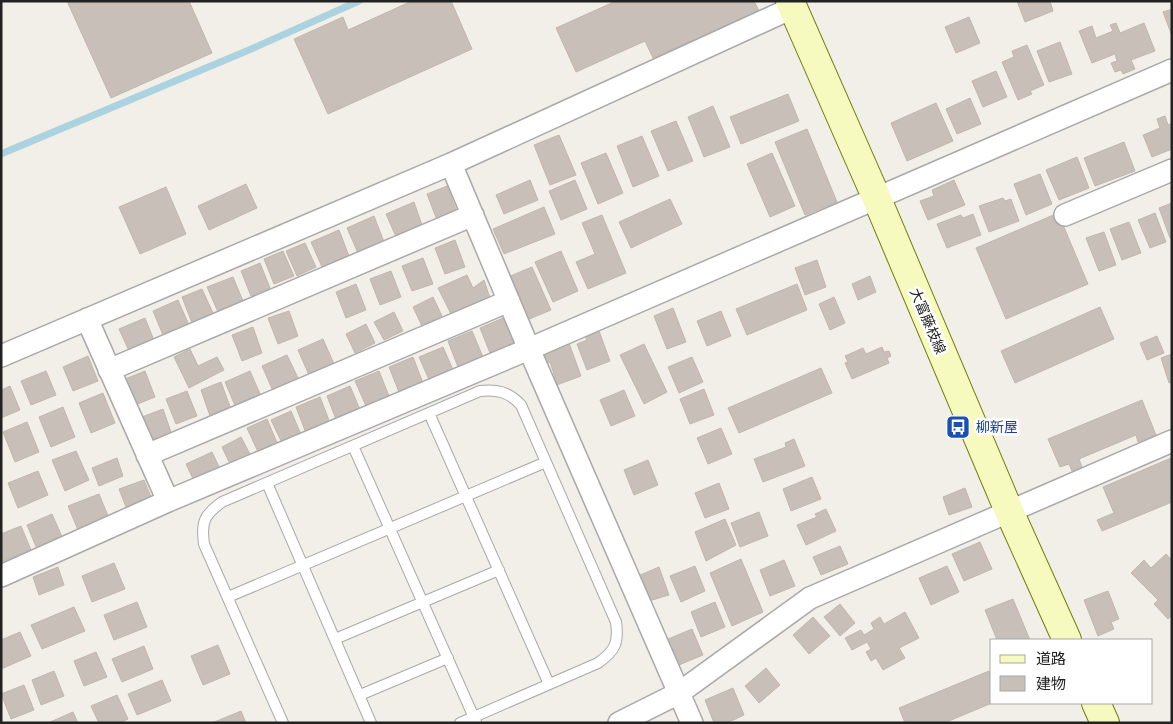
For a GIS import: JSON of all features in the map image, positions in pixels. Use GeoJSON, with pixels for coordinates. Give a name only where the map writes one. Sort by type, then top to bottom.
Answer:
{"type":"FeatureCollection","features":[{"type":"Feature","properties":{"kind":"main road","name":"大富藤枝線"},"geometry":{"type":"LineString","coordinates":[[791,4],[877,199],[1009,511],[1067,639]]}},
{"type":"Feature","properties":{"kind":"main road"},"geometry":{"type":"LineString","coordinates":[[1096,704],[1105,723]]}},
{"type":"Feature","properties":{"kind":"street"},"geometry":{"type":"LineString","coordinates":[[1,356],[451,164],[791,4]]}},
{"type":"Feature","properties":{"kind":"street"},"geometry":{"type":"LineString","coordinates":[[1,576],[168,501],[1170,75]]}},
{"type":"Feature","properties":{"kind":"street"},"geometry":{"type":"LineString","coordinates":[[451,164],[529,349],[692,723]]}},
{"type":"Feature","properties":{"kind":"street"},"geometry":{"type":"LineString","coordinates":[[1065,215],[1172,170]]}},
{"type":"Feature","properties":{"kind":"street"},"geometry":{"type":"LineString","coordinates":[[109,370],[473,215]]}},
{"type":"Feature","properties":{"kind":"street"},"geometry":{"type":"LineString","coordinates":[[147,454],[509,301]]}},
{"type":"Feature","properties":{"kind":"street"},"geometry":{"type":"LineString","coordinates":[[87,319],[168,501]]}},
{"type":"Feature","properties":{"kind":"street"},"geometry":{"type":"LineString","coordinates":[[620,723],[679,693],[810,598],[1172,441]]}},
{"type":"Feature","properties":{"kind":"lane"},"geometry":{"type":"LineString","coordinates":[[283,723],[204,544],[202,532],[204,520],[211,510],[222,502],[480,391],[492,390],[514,397],[521,405],[616,622],[618,635],[615,647],[608,656],[598,662],[475,720],[460,723]]}},
{"type":"Feature","properties":{"kind":"lane"},"geometry":{"type":"LineString","coordinates":[[429,413],[548,684]]}},
{"type":"Feature","properties":{"kind":"lane"},"geometry":{"type":"LineString","coordinates":[[353,446],[475,720]]}},
{"type":"Feature","properties":{"kind":"lane"},"geometry":{"type":"LineString","coordinates":[[228,597],[546,462]]}},
{"type":"Feature","properties":{"kind":"lane"},"geometry":{"type":"LineString","coordinates":[[267,483],[372,723]]}},
{"type":"Feature","properties":{"kind":"lane"},"geometry":{"type":"LineString","coordinates":[[336,640],[499,570]]}},
{"type":"Feature","properties":{"kind":"lane"},"geometry":{"type":"LineString","coordinates":[[360,695],[448,658]]}},
{"type":"Feature","properties":{"kind":"building"},"geometry":{"type":"Polygon","coordinates":[[[67,1],[189,1],[212,53],[111,98],[67,1]]]}},
{"type":"Feature","properties":{"kind":"building"},"geometry":{"type":"Polygon","coordinates":[[[412,1],[451,1],[472,49],[328,114],[294,39],[343,17],[348,30],[412,1]]]}},
{"type":"Feature","properties":{"kind":"building"},"geometry":{"type":"Polygon","coordinates":[[[616,1],[754,1],[759,11],[653,58],[645,41],[576,72],[556,28],[616,1]]]}},
{"type":"Feature","properties":{"kind":"building"},"geometry":{"type":"Polygon","coordinates":[[[1017,1],[1050,1],[1053,11],[1025,22],[1017,1]]]}},
{"type":"Feature","properties":{"kind":"building"},"geometry":{"type":"Polygon","coordinates":[[[1172,9],[1172,36],[1163,12],[1172,9]]]}},
{"type":"Feature","properties":{"kind":"building"},"geometry":{"type":"Polygon","coordinates":[[[969,17],[980,43],[956,53],[945,27],[969,17]]]}},
{"type":"Feature","properties":{"kind":"building"},"geometry":{"type":"Polygon","coordinates":[[[1116,23],[1120,33],[1144,23],[1155,51],[1131,60],[1135,69],[1123,74],[1121,70],[1115,72],[1111,63],[1117,61],[1115,54],[1092,63],[1079,31],[1092,26],[1096,38],[1113,31],[1110,25],[1116,23]]]}},
{"type":"Feature","properties":{"kind":"building"},"geometry":{"type":"Polygon","coordinates":[[[1060,42],[1072,74],[1049,82],[1037,51],[1060,42]]]}},
{"type":"Feature","properties":{"kind":"building"},"geometry":{"type":"Polygon","coordinates":[[[1027,45],[1044,85],[1030,91],[1032,94],[1018,100],[1002,62],[1014,57],[1012,51],[1027,45]]]}},
{"type":"Feature","properties":{"kind":"building"},"geometry":{"type":"Polygon","coordinates":[[[996,71],[1007,97],[983,107],[972,81],[996,71]]]}},
{"type":"Feature","properties":{"kind":"building"},"geometry":{"type":"Polygon","coordinates":[[[788,94],[799,121],[741,144],[730,117],[788,94]]]}},
{"type":"Feature","properties":{"kind":"building"},"geometry":{"type":"Polygon","coordinates":[[[970,98],[981,124],[957,134],[946,109],[970,98]]]}},
{"type":"Feature","properties":{"kind":"building"},"geometry":{"type":"Polygon","coordinates":[[[936,103],[953,141],[907,161],[891,123],[936,103]]]}},
{"type":"Feature","properties":{"kind":"building"},"geometry":{"type":"Polygon","coordinates":[[[713,106],[730,147],[704,157],[688,117],[713,106]]]}},
{"type":"Feature","properties":{"kind":"building"},"geometry":{"type":"Polygon","coordinates":[[[1165,116],[1168,125],[1172,123],[1172,149],[1152,157],[1143,135],[1160,128],[1157,119],[1165,116]]]}},
{"type":"Feature","properties":{"kind":"building"},"geometry":{"type":"Polygon","coordinates":[[[676,121],[693,161],[668,171],[651,131],[676,121]]]}},
{"type":"Feature","properties":{"kind":"building"},"geometry":{"type":"Polygon","coordinates":[[[807,129],[837,202],[805,215],[775,142],[807,129]]]}},
{"type":"Feature","properties":{"kind":"building"},"geometry":{"type":"Polygon","coordinates":[[[559,135],[576,175],[550,185],[534,145],[559,135]]]}},
{"type":"Feature","properties":{"kind":"building"},"geometry":{"type":"Polygon","coordinates":[[[642,136],[659,176],[633,187],[617,146],[642,136]]]}},
{"type":"Feature","properties":{"kind":"building"},"geometry":{"type":"Polygon","coordinates":[[[1124,142],[1135,171],[1095,186],[1084,158],[1124,142]]]}},
{"type":"Feature","properties":{"kind":"building"},"geometry":{"type":"Polygon","coordinates":[[[606,153],[623,193],[598,204],[581,163],[606,153]]]}},
{"type":"Feature","properties":{"kind":"building"},"geometry":{"type":"Polygon","coordinates":[[[772,153],[795,206],[770,217],[747,164],[772,153]]]}},
{"type":"Feature","properties":{"kind":"building"},"geometry":{"type":"Polygon","coordinates":[[[1077,157],[1089,188],[1059,200],[1046,170],[1077,157]]]}},
{"type":"Feature","properties":{"kind":"building"},"geometry":{"type":"Polygon","coordinates":[[[1040,174],[1052,204],[1026,215],[1014,184],[1040,174]]]}},
{"type":"Feature","properties":{"kind":"building"},"geometry":{"type":"Polygon","coordinates":[[[530,180],[538,200],[504,214],[496,195],[530,180]]]}},
{"type":"Feature","properties":{"kind":"building"},"geometry":{"type":"Polygon","coordinates":[[[575,180],[587,209],[561,220],[549,191],[575,180]]]}},
{"type":"Feature","properties":{"kind":"building"},"geometry":{"type":"Polygon","coordinates":[[[954,180],[965,205],[928,220],[920,201],[934,196],[932,190],[954,180]]]}},
{"type":"Feature","properties":{"kind":"building"},"geometry":{"type":"Polygon","coordinates":[[[246,184],[257,208],[209,230],[198,206],[246,184]]]}},
{"type":"Feature","properties":{"kind":"building"},"geometry":{"type":"Polygon","coordinates":[[[447,186],[457,212],[437,220],[427,194],[447,186]]]}},
{"type":"Feature","properties":{"kind":"building"},"geometry":{"type":"Polygon","coordinates":[[[166,187],[186,234],[140,254],[119,207],[166,187]]]}},
{"type":"Feature","properties":{"kind":"building"},"geometry":{"type":"Polygon","coordinates":[[[1003,198],[1005,201],[1011,199],[1019,221],[989,232],[979,206],[1003,198]]]}},
{"type":"Feature","properties":{"kind":"building"},"geometry":{"type":"Polygon","coordinates":[[[670,199],[682,224],[631,248],[619,222],[670,199]]]}},
{"type":"Feature","properties":{"kind":"building"},"geometry":{"type":"Polygon","coordinates":[[[414,202],[423,228],[397,239],[386,214],[414,202]]]}},
{"type":"Feature","properties":{"kind":"building"},"geometry":{"type":"Polygon","coordinates":[[[1172,203],[1172,238],[1170,238],[1159,208],[1172,203]]]}},
{"type":"Feature","properties":{"kind":"building"},"geometry":{"type":"Polygon","coordinates":[[[544,207],[555,234],[504,254],[493,229],[544,207]]]}},
{"type":"Feature","properties":{"kind":"building"},"geometry":{"type":"Polygon","coordinates":[[[1058,213],[1088,284],[1006,319],[976,248],[1058,213]]]}},
{"type":"Feature","properties":{"kind":"building"},"geometry":{"type":"Polygon","coordinates":[[[1155,213],[1166,242],[1150,248],[1138,220],[1155,213]]]}},
{"type":"Feature","properties":{"kind":"building"},"geometry":{"type":"Polygon","coordinates":[[[973,214],[981,235],[947,248],[937,224],[961,215],[963,218],[973,214]]]}},
{"type":"Feature","properties":{"kind":"building"},"geometry":{"type":"Polygon","coordinates":[[[602,215],[626,273],[588,289],[576,262],[595,254],[582,223],[602,215]]]}},
{"type":"Feature","properties":{"kind":"building"},"geometry":{"type":"Polygon","coordinates":[[[374,216],[384,242],[358,253],[347,228],[374,216]]]}},
{"type":"Feature","properties":{"kind":"building"},"geometry":{"type":"Polygon","coordinates":[[[1129,222],[1141,253],[1122,260],[1110,229],[1129,222]]]}},
{"type":"Feature","properties":{"kind":"building"},"geometry":{"type":"Polygon","coordinates":[[[339,230],[349,256],[322,267],[311,242],[339,230]]]}},
{"type":"Feature","properties":{"kind":"building"},"geometry":{"type":"Polygon","coordinates":[[[1104,232],[1116,265],[1099,271],[1086,238],[1104,232]]]}},
{"type":"Feature","properties":{"kind":"building"},"geometry":{"type":"Polygon","coordinates":[[[455,240],[465,267],[445,274],[435,248],[455,240]]]}},
{"type":"Feature","properties":{"kind":"building"},"geometry":{"type":"Polygon","coordinates":[[[305,243],[316,267],[297,276],[286,251],[305,243]]]}},
{"type":"Feature","properties":{"kind":"building"},"geometry":{"type":"Polygon","coordinates":[[[283,251],[294,276],[274,284],[264,259],[283,251]]]}},
{"type":"Feature","properties":{"kind":"building"},"geometry":{"type":"Polygon","coordinates":[[[561,251],[578,291],[553,302],[535,262],[561,251]]]}},
{"type":"Feature","properties":{"kind":"building"},"geometry":{"type":"Polygon","coordinates":[[[423,258],[433,284],[412,291],[402,266],[423,258]]]}},
{"type":"Feature","properties":{"kind":"building"},"geometry":{"type":"Polygon","coordinates":[[[817,260],[826,287],[805,295],[795,268],[817,260]]]}},
{"type":"Feature","properties":{"kind":"building"},"geometry":{"type":"Polygon","coordinates":[[[260,263],[270,288],[251,296],[241,271],[260,263]]]}},
{"type":"Feature","properties":{"kind":"building"},"geometry":{"type":"Polygon","coordinates":[[[532,267],[551,310],[527,320],[508,277],[532,267]]]}},
{"type":"Feature","properties":{"kind":"building"},"geometry":{"type":"Polygon","coordinates":[[[391,271],[401,297],[380,305],[370,279],[391,271]]]}},
{"type":"Feature","properties":{"kind":"building"},"geometry":{"type":"Polygon","coordinates":[[[467,275],[473,288],[484,280],[490,298],[452,316],[438,288],[467,275]]]}},
{"type":"Feature","properties":{"kind":"building"},"geometry":{"type":"Polygon","coordinates":[[[870,276],[876,292],[858,300],[852,284],[870,276]]]}},
{"type":"Feature","properties":{"kind":"building"},"geometry":{"type":"Polygon","coordinates":[[[233,277],[243,301],[218,312],[207,287],[233,277]]]}},
{"type":"Feature","properties":{"kind":"building"},"geometry":{"type":"Polygon","coordinates":[[[356,284],[366,310],[346,318],[336,292],[356,284]]]}},
{"type":"Feature","properties":{"kind":"building"},"geometry":{"type":"Polygon","coordinates":[[[797,284],[807,310],[747,335],[736,309],[797,284]]]}},
{"type":"Feature","properties":{"kind":"building"},"geometry":{"type":"Polygon","coordinates":[[[202,289],[213,313],[192,323],[182,297],[202,289]]]}},
{"type":"Feature","properties":{"kind":"building"},"geometry":{"type":"Polygon","coordinates":[[[433,297],[442,316],[422,326],[413,307],[433,297]]]}},
{"type":"Feature","properties":{"kind":"building"},"geometry":{"type":"Polygon","coordinates":[[[834,297],[845,323],[830,330],[819,304],[834,297]]]}},
{"type":"Feature","properties":{"kind":"building"},"geometry":{"type":"Polygon","coordinates":[[[178,300],[189,325],[163,335],[153,311],[178,300]]]}},
{"type":"Feature","properties":{"kind":"building"},"geometry":{"type":"Polygon","coordinates":[[[1100,307],[1114,339],[1015,383],[1001,351],[1100,307]]]}},
{"type":"Feature","properties":{"kind":"building"},"geometry":{"type":"Polygon","coordinates":[[[673,308],[686,342],[667,349],[654,316],[673,308]]]}},
{"type":"Feature","properties":{"kind":"building"},"geometry":{"type":"Polygon","coordinates":[[[289,311],[298,336],[278,344],[268,318],[289,311]]]}},
{"type":"Feature","properties":{"kind":"building"},"geometry":{"type":"Polygon","coordinates":[[[721,311],[731,336],[707,346],[697,321],[721,311]]]}},
{"type":"Feature","properties":{"kind":"building"},"geometry":{"type":"Polygon","coordinates":[[[394,312],[403,331],[384,340],[374,322],[394,312]]]}},
{"type":"Feature","properties":{"kind":"building"},"geometry":{"type":"Polygon","coordinates":[[[145,318],[155,343],[130,353],[119,329],[145,318]]]}},
{"type":"Feature","properties":{"kind":"building"},"geometry":{"type":"Polygon","coordinates":[[[503,318],[514,344],[490,353],[480,328],[503,318]]]}},
{"type":"Feature","properties":{"kind":"building"},"geometry":{"type":"Polygon","coordinates":[[[366,324],[375,343],[355,353],[346,334],[366,324]]]}},
{"type":"Feature","properties":{"kind":"building"},"geometry":{"type":"Polygon","coordinates":[[[253,327],[262,353],[242,361],[232,335],[253,327]]]}},
{"type":"Feature","properties":{"kind":"building"},"geometry":{"type":"Polygon","coordinates":[[[472,331],[483,357],[458,367],[448,341],[472,331]]]}},
{"type":"Feature","properties":{"kind":"building"},"geometry":{"type":"Polygon","coordinates":[[[599,331],[610,361],[587,370],[577,344],[587,340],[585,336],[599,331]]]}},
{"type":"Feature","properties":{"kind":"building"},"geometry":{"type":"Polygon","coordinates":[[[1157,336],[1164,353],[1147,360],[1140,343],[1157,336]]]}},
{"type":"Feature","properties":{"kind":"building"},"geometry":{"type":"Polygon","coordinates":[[[323,339],[334,364],[309,375],[298,350],[323,339]]]}},
{"type":"Feature","properties":{"kind":"building"},"geometry":{"type":"Polygon","coordinates":[[[569,343],[581,376],[554,386],[551,378],[555,377],[550,362],[545,364],[541,354],[569,343]]]}},
{"type":"Feature","properties":{"kind":"building"},"geometry":{"type":"Polygon","coordinates":[[[644,344],[667,392],[644,404],[620,355],[644,344]]]}},
{"type":"Feature","properties":{"kind":"building"},"geometry":{"type":"Polygon","coordinates":[[[443,347],[454,372],[430,382],[419,357],[443,347]]]}},
{"type":"Feature","properties":{"kind":"building"},"geometry":{"type":"Polygon","coordinates":[[[882,347],[884,352],[889,351],[891,356],[887,358],[889,363],[852,379],[845,363],[848,362],[845,356],[863,348],[866,354],[882,347]]]}},
{"type":"Feature","properties":{"kind":"building"},"geometry":{"type":"Polygon","coordinates":[[[190,349],[198,366],[217,357],[224,370],[189,388],[174,357],[190,349]]]}},
{"type":"Feature","properties":{"kind":"building"},"geometry":{"type":"Polygon","coordinates":[[[1172,354],[1172,382],[1169,383],[1161,358],[1172,354]]]}},
{"type":"Feature","properties":{"kind":"building"},"geometry":{"type":"Polygon","coordinates":[[[287,355],[299,380],[273,391],[262,366],[287,355]]]}},
{"type":"Feature","properties":{"kind":"building"},"geometry":{"type":"Polygon","coordinates":[[[88,356],[98,381],[73,391],[63,367],[88,356]]]}},
{"type":"Feature","properties":{"kind":"building"},"geometry":{"type":"Polygon","coordinates":[[[413,357],[423,383],[399,392],[389,367],[413,357]]]}},
{"type":"Feature","properties":{"kind":"building"},"geometry":{"type":"Polygon","coordinates":[[[692,357],[703,382],[679,393],[668,367],[692,357]]]}},
{"type":"Feature","properties":{"kind":"building"},"geometry":{"type":"Polygon","coordinates":[[[821,368],[832,393],[739,433],[728,408],[821,368]]]}},
{"type":"Feature","properties":{"kind":"building"},"geometry":{"type":"Polygon","coordinates":[[[46,371],[56,395],[31,405],[21,381],[46,371]]]}},
{"type":"Feature","properties":{"kind":"building"},"geometry":{"type":"Polygon","coordinates":[[[145,371],[155,397],[135,405],[125,379],[145,371]]]}},
{"type":"Feature","properties":{"kind":"building"},"geometry":{"type":"Polygon","coordinates":[[[250,371],[261,396],[236,408],[225,382],[250,371]]]}},
{"type":"Feature","properties":{"kind":"building"},"geometry":{"type":"Polygon","coordinates":[[[379,371],[389,396],[366,406],[355,381],[379,371]]]}},
{"type":"Feature","properties":{"kind":"building"},"geometry":{"type":"Polygon","coordinates":[[[221,382],[231,409],[210,416],[201,390],[221,382]]]}},
{"type":"Feature","properties":{"kind":"building"},"geometry":{"type":"Polygon","coordinates":[[[10,386],[20,410],[1,418],[1,390],[10,386]]]}},
{"type":"Feature","properties":{"kind":"building"},"geometry":{"type":"Polygon","coordinates":[[[350,386],[361,412],[337,422],[327,396],[350,386]]]}},
{"type":"Feature","properties":{"kind":"building"},"geometry":{"type":"Polygon","coordinates":[[[704,389],[714,415],[690,424],[680,399],[704,389]]]}},
{"type":"Feature","properties":{"kind":"building"},"geometry":{"type":"Polygon","coordinates":[[[624,390],[635,416],[611,426],[600,400],[624,390]]]}},
{"type":"Feature","properties":{"kind":"building"},"geometry":{"type":"Polygon","coordinates":[[[187,391],[197,416],[176,424],[166,399],[187,391]]]}},
{"type":"Feature","properties":{"kind":"building"},"geometry":{"type":"Polygon","coordinates":[[[103,393],[115,423],[91,433],[79,403],[103,393]]]}},
{"type":"Feature","properties":{"kind":"building"},"geometry":{"type":"Polygon","coordinates":[[[320,397],[330,423],[306,433],[296,407],[320,397]]]}},
{"type":"Feature","properties":{"kind":"building"},"geometry":{"type":"Polygon","coordinates":[[[1142,400],[1156,435],[1138,442],[1136,435],[1079,459],[1082,467],[1072,471],[1069,464],[1060,467],[1048,439],[1142,400]]]}},
{"type":"Feature","properties":{"kind":"building"},"geometry":{"type":"Polygon","coordinates":[[[63,407],[75,437],[51,447],[39,417],[63,407]]]}},
{"type":"Feature","properties":{"kind":"building"},"geometry":{"type":"Polygon","coordinates":[[[163,409],[172,435],[152,442],[142,417],[163,409]]]}},
{"type":"Feature","properties":{"kind":"building"},"geometry":{"type":"Polygon","coordinates":[[[291,411],[302,437],[283,445],[271,420],[291,411]]]}},
{"type":"Feature","properties":{"kind":"building"},"geometry":{"type":"Polygon","coordinates":[[[267,419],[278,445],[259,454],[247,428],[267,419]]]}},
{"type":"Feature","properties":{"kind":"building"},"geometry":{"type":"Polygon","coordinates":[[[27,422],[39,452],[15,462],[3,432],[27,422]]]}},
{"type":"Feature","properties":{"kind":"building"},"geometry":{"type":"Polygon","coordinates":[[[721,428],[732,454],[708,464],[697,438],[721,428]]]}},
{"type":"Feature","properties":{"kind":"building"},"geometry":{"type":"Polygon","coordinates":[[[241,437],[251,456],[231,466],[222,447],[241,437]]]}},
{"type":"Feature","properties":{"kind":"building"},"geometry":{"type":"Polygon","coordinates":[[[794,439],[805,466],[763,482],[754,459],[786,447],[785,443],[794,439]]]}},
{"type":"Feature","properties":{"kind":"building"},"geometry":{"type":"Polygon","coordinates":[[[76,451],[89,480],[65,491],[52,460],[76,451]]]}},
{"type":"Feature","properties":{"kind":"building"},"geometry":{"type":"Polygon","coordinates":[[[212,452],[221,471],[195,483],[186,464],[212,452]]]}},
{"type":"Feature","properties":{"kind":"building"},"geometry":{"type":"Polygon","coordinates":[[[117,458],[123,476],[99,486],[92,468],[117,458]]]}},
{"type":"Feature","properties":{"kind":"building"},"geometry":{"type":"Polygon","coordinates":[[[1171,458],[1172,502],[1102,531],[1097,520],[1114,513],[1103,487],[1171,458]]]}},
{"type":"Feature","properties":{"kind":"building"},"geometry":{"type":"Polygon","coordinates":[[[648,460],[658,485],[634,495],[624,470],[648,460]]]}},
{"type":"Feature","properties":{"kind":"building"},"geometry":{"type":"Polygon","coordinates":[[[38,471],[48,495],[18,508],[8,483],[38,471]]]}},
{"type":"Feature","properties":{"kind":"building"},"geometry":{"type":"Polygon","coordinates":[[[812,477],[821,499],[791,511],[783,489],[812,477]]]}},
{"type":"Feature","properties":{"kind":"building"},"geometry":{"type":"Polygon","coordinates":[[[144,480],[151,497],[126,507],[119,489],[144,480]]]}},
{"type":"Feature","properties":{"kind":"building"},"geometry":{"type":"Polygon","coordinates":[[[719,483],[729,509],[705,518],[695,493],[719,483]]]}},
{"type":"Feature","properties":{"kind":"building"},"geometry":{"type":"Polygon","coordinates":[[[965,488],[972,507],[949,515],[943,497],[965,488]]]}},
{"type":"Feature","properties":{"kind":"building"},"geometry":{"type":"Polygon","coordinates":[[[99,494],[109,518],[78,530],[68,506],[99,494]]]}},
{"type":"Feature","properties":{"kind":"building"},"geometry":{"type":"Polygon","coordinates":[[[826,509],[836,531],[806,545],[797,525],[817,517],[815,514],[826,509]]]}},
{"type":"Feature","properties":{"kind":"building"},"geometry":{"type":"Polygon","coordinates":[[[759,512],[768,536],[740,547],[731,523],[759,512]]]}},
{"type":"Feature","properties":{"kind":"building"},"geometry":{"type":"Polygon","coordinates":[[[52,514],[63,539],[37,549],[27,525],[52,514]]]}},
{"type":"Feature","properties":{"kind":"building"},"geometry":{"type":"Polygon","coordinates":[[[725,519],[736,545],[706,561],[695,532],[725,519]]]}},
{"type":"Feature","properties":{"kind":"building"},"geometry":{"type":"Polygon","coordinates":[[[21,526],[31,550],[1,562],[1,534],[21,526]]]}},
{"type":"Feature","properties":{"kind":"building"},"geometry":{"type":"Polygon","coordinates":[[[980,542],[992,569],[964,581],[952,554],[980,542]]]}},
{"type":"Feature","properties":{"kind":"building"},"geometry":{"type":"Polygon","coordinates":[[[840,546],[848,564],[821,575],[813,557],[840,546]]]}},
{"type":"Feature","properties":{"kind":"building"},"geometry":{"type":"Polygon","coordinates":[[[1166,554],[1172,560],[1172,615],[1168,619],[1154,604],[1158,600],[1131,573],[1144,560],[1151,568],[1166,554]]]}},
{"type":"Feature","properties":{"kind":"building"},"geometry":{"type":"Polygon","coordinates":[[[741,559],[763,612],[732,626],[710,573],[741,559]]]}},
{"type":"Feature","properties":{"kind":"building"},"geometry":{"type":"Polygon","coordinates":[[[784,560],[795,586],[770,596],[760,570],[784,560]]]}},
{"type":"Feature","properties":{"kind":"building"},"geometry":{"type":"Polygon","coordinates":[[[114,563],[125,589],[92,602],[82,576],[114,563]]]}},
{"type":"Feature","properties":{"kind":"building"},"geometry":{"type":"Polygon","coordinates":[[[695,566],[705,591],[681,602],[670,576],[695,566]]]}},
{"type":"Feature","properties":{"kind":"building"},"geometry":{"type":"Polygon","coordinates":[[[947,566],[959,592],[931,605],[919,578],[947,566]]]}},
{"type":"Feature","properties":{"kind":"building"},"geometry":{"type":"Polygon","coordinates":[[[58,567],[64,585],[39,595],[33,577],[58,567]]]}},
{"type":"Feature","properties":{"kind":"building"},"geometry":{"type":"Polygon","coordinates":[[[659,567],[669,595],[649,601],[638,576],[659,567]]]}},
{"type":"Feature","properties":{"kind":"building"},"geometry":{"type":"Polygon","coordinates":[[[1108,591],[1119,619],[1111,622],[1114,629],[1098,636],[1084,600],[1108,591]]]}},
{"type":"Feature","properties":{"kind":"building"},"geometry":{"type":"Polygon","coordinates":[[[1013,599],[1030,639],[997,639],[985,610],[1013,599]]]}},
{"type":"Feature","properties":{"kind":"building"},"geometry":{"type":"Polygon","coordinates":[[[137,602],[147,627],[114,640],[104,615],[137,602]]]}},
{"type":"Feature","properties":{"kind":"building"},"geometry":{"type":"Polygon","coordinates":[[[715,602],[725,627],[701,637],[691,612],[715,602]]]}},
{"type":"Feature","properties":{"kind":"building"},"geometry":{"type":"Polygon","coordinates":[[[840,604],[855,623],[840,636],[824,617],[840,604]]]}},
{"type":"Feature","properties":{"kind":"building"},"geometry":{"type":"Polygon","coordinates":[[[74,607],[85,631],[42,649],[31,625],[74,607]]]}},
{"type":"Feature","properties":{"kind":"building"},"geometry":{"type":"Polygon","coordinates":[[[905,612],[919,638],[899,648],[905,658],[883,670],[876,658],[871,661],[866,652],[871,649],[867,642],[852,650],[845,638],[861,630],[864,635],[874,629],[871,623],[880,617],[884,624],[905,612]]]}},
{"type":"Feature","properties":{"kind":"building"},"geometry":{"type":"Polygon","coordinates":[[[813,617],[830,636],[809,654],[793,635],[813,617]]]}},
{"type":"Feature","properties":{"kind":"building"},"geometry":{"type":"Polygon","coordinates":[[[692,629],[703,655],[679,665],[668,639],[692,629]]]}},
{"type":"Feature","properties":{"kind":"building"},"geometry":{"type":"Polygon","coordinates":[[[20,632],[31,656],[1,669],[1,640],[20,632]]]}},
{"type":"Feature","properties":{"kind":"building"},"geometry":{"type":"Polygon","coordinates":[[[218,645],[230,674],[203,685],[191,656],[218,645]]]}},
{"type":"Feature","properties":{"kind":"building"},"geometry":{"type":"Polygon","coordinates":[[[144,646],[153,669],[122,682],[112,659],[144,646]]]}},
{"type":"Feature","properties":{"kind":"building"},"geometry":{"type":"Polygon","coordinates":[[[96,652],[107,677],[84,686],[74,661],[96,652]]]}},
{"type":"Feature","properties":{"kind":"building"},"geometry":{"type":"Polygon","coordinates":[[[766,668],[780,685],[759,703],[745,686],[766,668]]]}},
{"type":"Feature","properties":{"kind":"building"},"geometry":{"type":"Polygon","coordinates":[[[54,671],[64,696],[41,705],[32,680],[54,671]]]}},
{"type":"Feature","properties":{"kind":"building"},"geometry":{"type":"Polygon","coordinates":[[[989,671],[990,673],[990,704],[944,723],[905,723],[899,708],[989,671]]]}},
{"type":"Feature","properties":{"kind":"building"},"geometry":{"type":"Polygon","coordinates":[[[162,680],[171,701],[137,715],[128,694],[162,680]]]}},
{"type":"Feature","properties":{"kind":"building"},"geometry":{"type":"Polygon","coordinates":[[[24,685],[34,710],[11,719],[1,694],[24,685]]]}},
{"type":"Feature","properties":{"kind":"building"},"geometry":{"type":"Polygon","coordinates":[[[733,688],[744,715],[727,723],[714,723],[705,700],[733,688]]]}},
{"type":"Feature","properties":{"kind":"building"},"geometry":{"type":"Polygon","coordinates":[[[117,695],[128,719],[120,723],[99,723],[91,706],[117,695]]]}},
{"type":"Feature","properties":{"kind":"building"},"geometry":{"type":"Polygon","coordinates":[[[241,711],[246,723],[212,723],[241,711]]]}},
{"type":"Feature","properties":{"kind":"building"},"geometry":{"type":"Polygon","coordinates":[[[73,712],[78,723],[48,723],[73,712]]]}},
{"type":"Feature","properties":{"kind":"waterway"},"geometry":{"type":"LineString","coordinates":[[1,154],[249,50],[359,1]]}},
{"type":"Feature","properties":{"kind":"place","name":"柳新屋"},"geometry":{"type":"Point","coordinates":[958,427]}}]}
